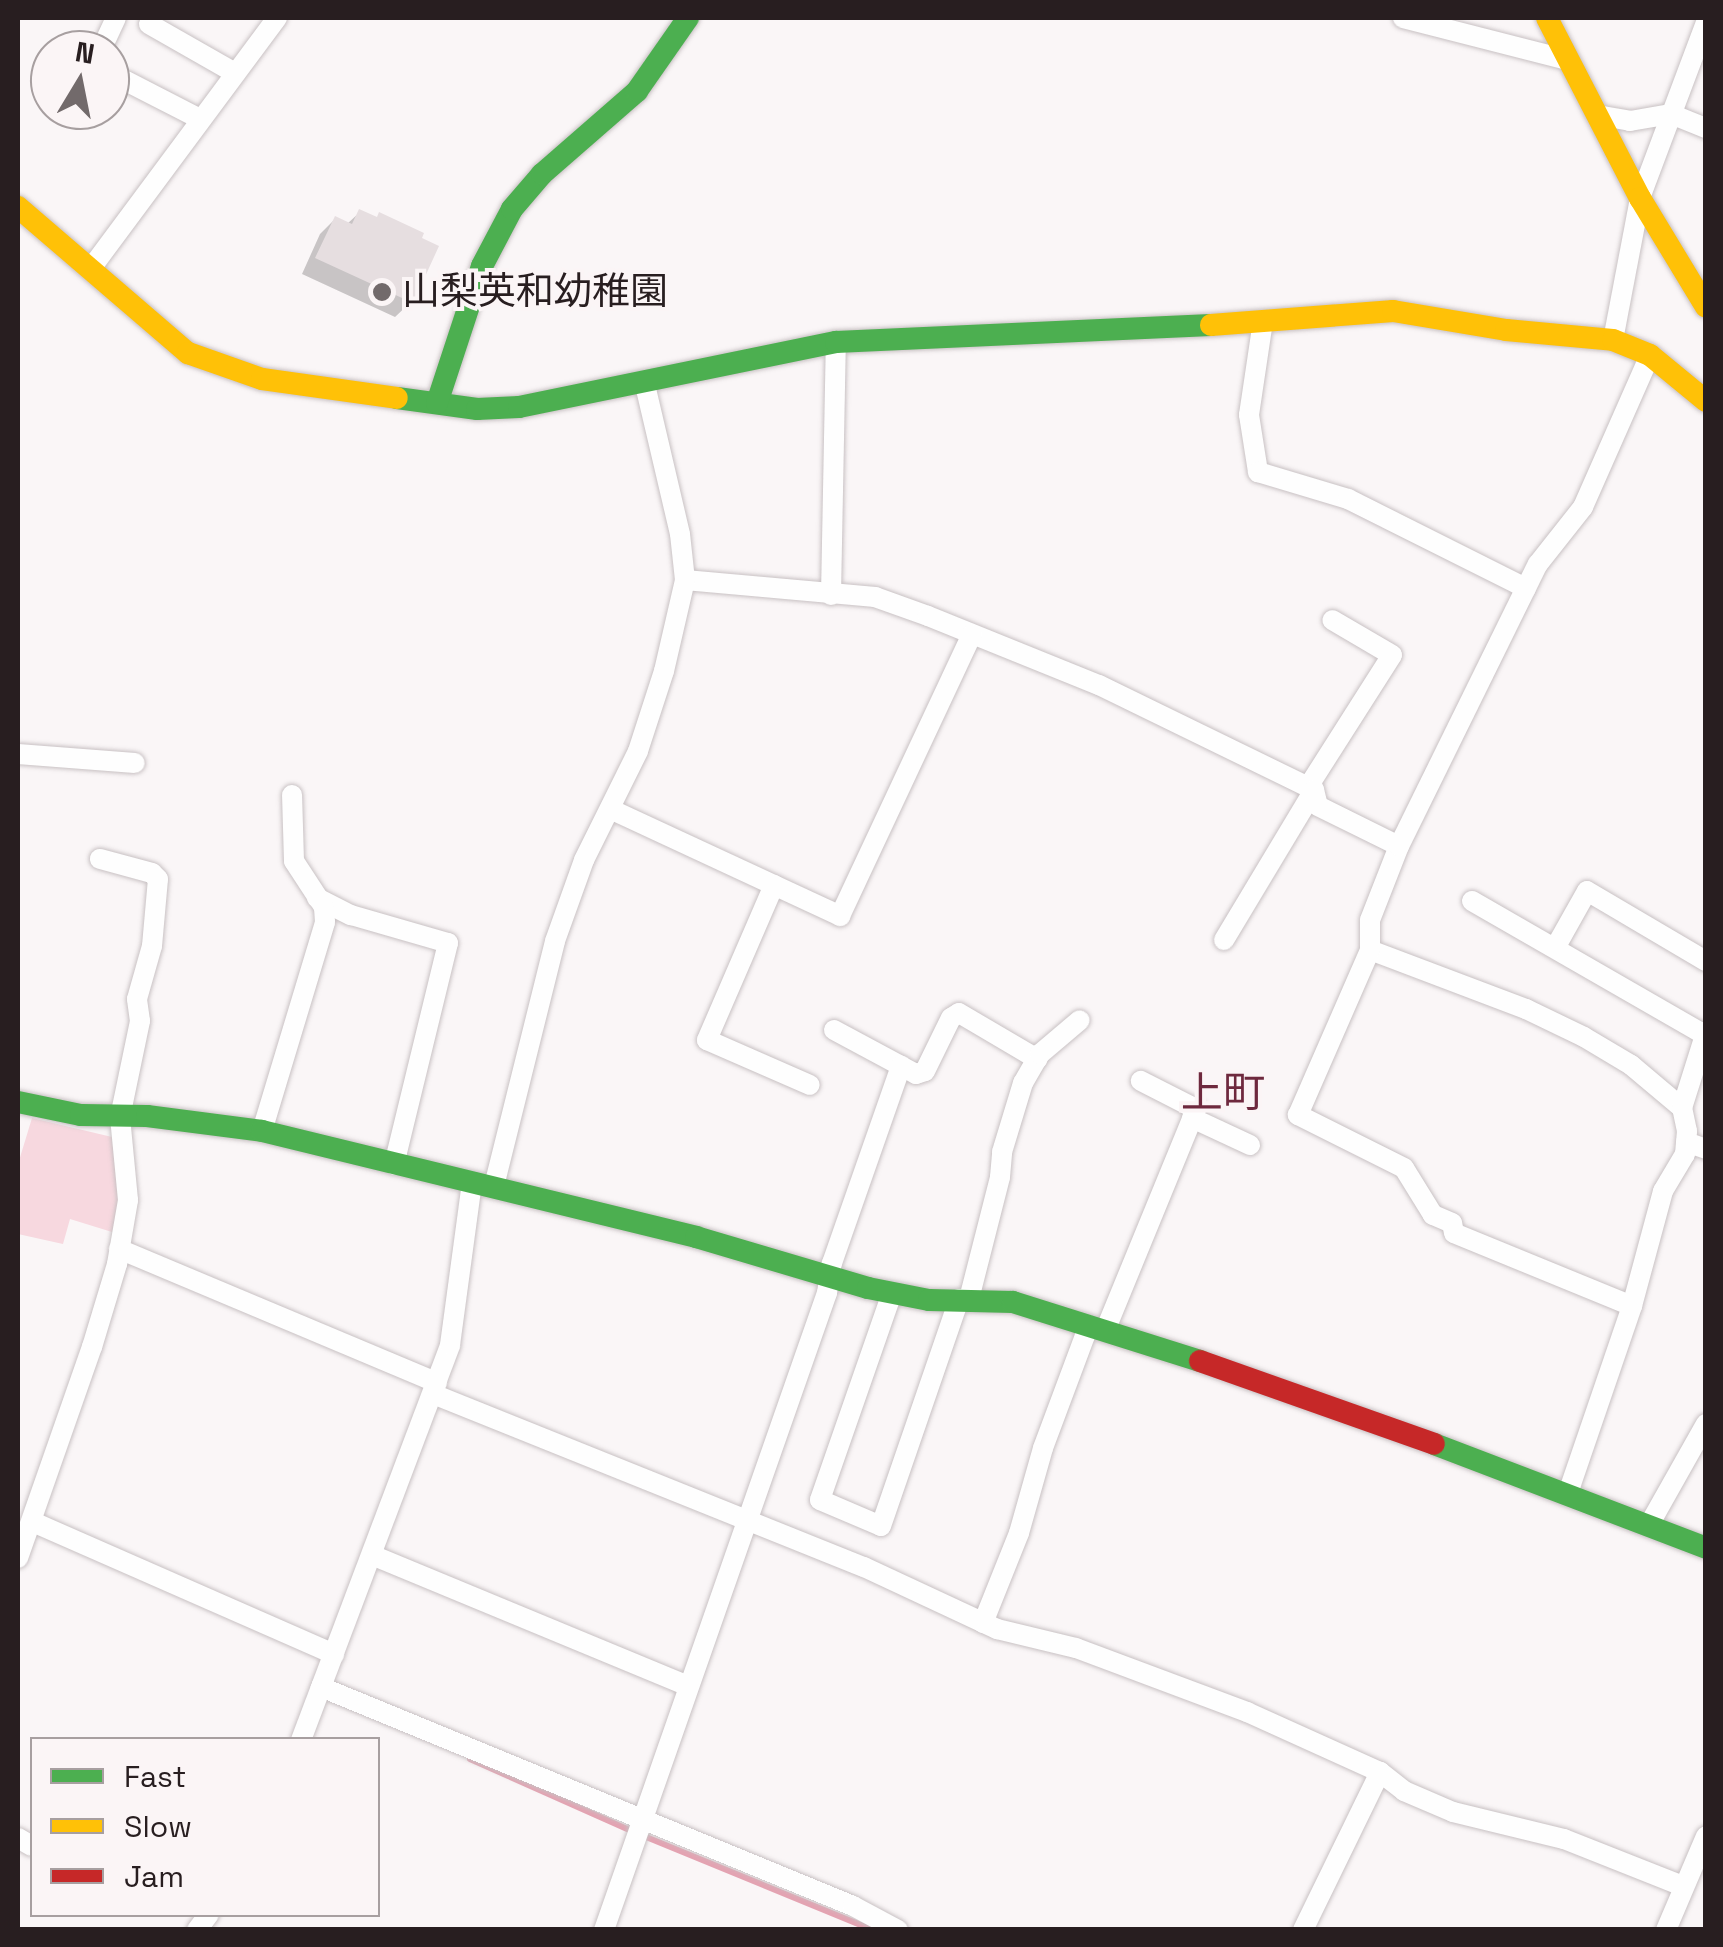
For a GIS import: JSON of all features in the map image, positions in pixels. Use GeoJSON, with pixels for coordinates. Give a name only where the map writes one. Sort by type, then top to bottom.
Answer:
{"type":"FeatureCollection","features":[{"type":"Feature","properties":{"kind":"street"},"geometry":{"type":"LineString","coordinates":[[92,266],[277,18]]}},
{"type":"Feature","properties":{"kind":"street"},"geometry":{"type":"LineString","coordinates":[[437,404],[482,266],[512,209],[542,174],[637,91],[688,18]]}},
{"type":"Feature","properties":{"kind":"street"},"geometry":{"type":"LineString","coordinates":[[1403,18],[1568,60]]}},
{"type":"Feature","properties":{"kind":"street"},"geometry":{"type":"LineString","coordinates":[[1547,18],[1640,198],[1706,307]]}},
{"type":"Feature","properties":{"kind":"street"},"geometry":{"type":"LineString","coordinates":[[1613,340],[1640,198],[1706,22]]}},
{"type":"Feature","properties":{"kind":"street"},"geometry":{"type":"LineString","coordinates":[[149,24],[235,73]]}},
{"type":"Feature","properties":{"kind":"street"},"geometry":{"type":"LineString","coordinates":[[130,83],[200,119]]}},
{"type":"Feature","properties":{"kind":"street"},"geometry":{"type":"LineString","coordinates":[[1597,115],[1630,120],[1671,114],[1706,128]]}},
{"type":"Feature","properties":{"kind":"street"},"geometry":{"type":"LineString","coordinates":[[18,206],[92,266],[188,353],[262,379],[477,410],[518,407],[836,342],[1140,331],[1393,311],[1506,330],[1613,340],[1650,355],[1706,401]]}},
{"type":"Feature","properties":{"kind":"street"},"geometry":{"type":"LineString","coordinates":[[1263,321],[1249,415],[1258,472],[1348,499],[1526,588]]}},
{"type":"Feature","properties":{"kind":"street"},"geometry":{"type":"LineString","coordinates":[[832,595],[836,342]]}},
{"type":"Feature","properties":{"kind":"street"},"geometry":{"type":"LineString","coordinates":[[1632,1306],[1454,1232],[1452,1223],[1432,1214],[1404,1168],[1298,1116],[1370,950],[1370,920],[1399,846],[1538,564],[1583,507],[1650,355]]}},
{"type":"Feature","properties":{"kind":"street"},"geometry":{"type":"LineString","coordinates":[[302,1737],[450,1345],[483,1184],[554,941],[584,860],[638,752],[664,671],[685,580],[680,534],[644,382]]}},
{"type":"Feature","properties":{"kind":"street"},"geometry":{"type":"LineString","coordinates":[[685,580],[875,597],[1099,685],[1311,789],[1318,806],[1399,846]]}},
{"type":"Feature","properties":{"kind":"street"},"geometry":{"type":"LineString","coordinates":[[1224,940],[1392,655],[1332,620]]}},
{"type":"Feature","properties":{"kind":"street"},"geometry":{"type":"LineString","coordinates":[[610,809],[840,916],[972,634]]}},
{"type":"Feature","properties":{"kind":"street"},"geometry":{"type":"LineString","coordinates":[[18,754],[135,762]]}},
{"type":"Feature","properties":{"kind":"street"},"geometry":{"type":"LineString","coordinates":[[262,1131],[325,922],[324,906],[294,862],[292,796]]}},
{"type":"Feature","properties":{"kind":"street"},"geometry":{"type":"LineString","coordinates":[[18,1558],[92,1348],[128,1200],[120,1117],[140,1021],[137,999],[152,946],[158,879],[152,873],[100,859]]}},
{"type":"Feature","properties":{"kind":"street"},"geometry":{"type":"LineString","coordinates":[[774,885],[707,1040],[810,1085]]}},
{"type":"Feature","properties":{"kind":"street"},"geometry":{"type":"LineString","coordinates":[[1555,948],[1587,891],[1706,960]]}},
{"type":"Feature","properties":{"kind":"street"},"geometry":{"type":"LineString","coordinates":[[316,898],[351,915],[448,944],[394,1165]]}},
{"type":"Feature","properties":{"kind":"street"},"geometry":{"type":"LineString","coordinates":[[1472,901],[1704,1042],[1682,1108]]}},
{"type":"Feature","properties":{"kind":"street"},"geometry":{"type":"LineString","coordinates":[[1370,950],[1526,1009],[1631,1065],[1682,1108],[1696,1145],[1685,1154],[1663,1190],[1632,1306],[1568,1493]]}},
{"type":"Feature","properties":{"kind":"street"},"geometry":{"type":"LineString","coordinates":[[834,1030],[916,1074],[925,1071],[951,1018],[959,1013],[1037,1058]]}},
{"type":"Feature","properties":{"kind":"street"},"geometry":{"type":"LineString","coordinates":[[892,1293],[820,1500],[880,1526],[964,1299],[1023,1082],[1037,1058],[1080,1020]]}},
{"type":"Feature","properties":{"kind":"street"},"geometry":{"type":"LineString","coordinates":[[604,1930],[901,1066]]}},
{"type":"Feature","properties":{"kind":"street"},"geometry":{"type":"LineString","coordinates":[[983,1622],[1019,1533],[1042,1448],[1196,1110],[1140,1082]]}},
{"type":"Feature","properties":{"kind":"street"},"geometry":{"type":"LineString","coordinates":[[18,1102],[81,1115],[148,1116],[262,1131],[696,1236],[829,1278],[892,1293],[1014,1302],[1284,1388],[1706,1548]]}},
{"type":"Feature","properties":{"kind":"street"},"geometry":{"type":"LineString","coordinates":[[1192,1118],[1250,1144]]}},
{"type":"Feature","properties":{"kind":"street"},"geometry":{"type":"LineString","coordinates":[[119,1249],[435,1389],[983,1622],[1076,1648],[1247,1712],[1380,1772],[1404,1791],[1453,1812],[1564,1840],[1683,1886]]}},
{"type":"Feature","properties":{"kind":"street"},"geometry":{"type":"LineString","coordinates":[[1649,1526],[1706,1424]]}},
{"type":"Feature","properties":{"kind":"street"},"geometry":{"type":"LineString","coordinates":[[33,1522],[334,1654]]}},
{"type":"Feature","properties":{"kind":"street"},"geometry":{"type":"LineString","coordinates":[[372,1555],[688,1686]]}},
{"type":"Feature","properties":{"kind":"street"},"geometry":{"type":"LineString","coordinates":[[321,1687],[639,1827],[853,1906],[898,1930]]}},
{"type":"Feature","properties":{"kind":"street"},"geometry":{"type":"LineString","coordinates":[[1303,1930],[1380,1772]]}},
{"type":"Feature","properties":{"kind":"street"},"geometry":{"type":"LineString","coordinates":[[1666,1930],[1706,1836]]}},
{"type":"Feature","properties":{"kind":"shaded area"},"geometry":{"type":"Polygon","coordinates":[[[32,1118],[112,1137],[119,1207],[112,1232],[70,1219],[63,1244],[18,1234],[18,1164],[32,1118]]]}},
{"type":"Feature","properties":{"kind":"building"},"geometry":{"type":"Polygon","coordinates":[[[359,209],[377,217],[379,212],[424,233],[422,238],[439,246],[413,303],[315,258],[335,216],[352,224],[359,209]]]}},
{"type":"Feature","properties":{"kind":"waterway"},"geometry":{"type":"LineString","coordinates":[[470,1759],[634,1832],[873,1930]]}},
{"type":"Feature","properties":{"kind":"traffic: fast"},"geometry":{"type":"LineString","coordinates":[[437,403],[482,266],[512,209],[542,174],[637,91],[688,18]]}},
{"type":"Feature","properties":{"kind":"traffic: fast"},"geometry":{"type":"LineString","coordinates":[[397,398],[477,409],[519,407],[836,342],[1211,325]]}},
{"type":"Feature","properties":{"kind":"traffic: fast"},"geometry":{"type":"LineString","coordinates":[[18,1102],[81,1115],[147,1116],[262,1131],[696,1237],[868,1288],[929,1300],[1013,1302],[1200,1361]]}},
{"type":"Feature","properties":{"kind":"traffic: fast"},"geometry":{"type":"LineString","coordinates":[[1434,1444],[1706,1548]]}},
{"type":"Feature","properties":{"kind":"traffic: slow"},"geometry":{"type":"LineString","coordinates":[[1547,18],[1640,198],[1706,307]]}},
{"type":"Feature","properties":{"kind":"traffic: slow"},"geometry":{"type":"LineString","coordinates":[[18,207],[188,353],[262,379],[397,398]]}},
{"type":"Feature","properties":{"kind":"traffic: slow"},"geometry":{"type":"LineString","coordinates":[[1211,325],[1393,311],[1506,330],[1613,340],[1650,355],[1706,401]]}},
{"type":"Feature","properties":{"kind":"traffic: jam"},"geometry":{"type":"LineString","coordinates":[[1200,1361],[1434,1444]]}},
{"type":"Feature","properties":{"kind":"place","name":"山梨英和幼稚園"},"geometry":{"type":"Point","coordinates":[382,292]}},
{"type":"Feature","properties":{"kind":"district","name":"上町"},"geometry":{"type":"Point","coordinates":[1223,1093]}}]}
